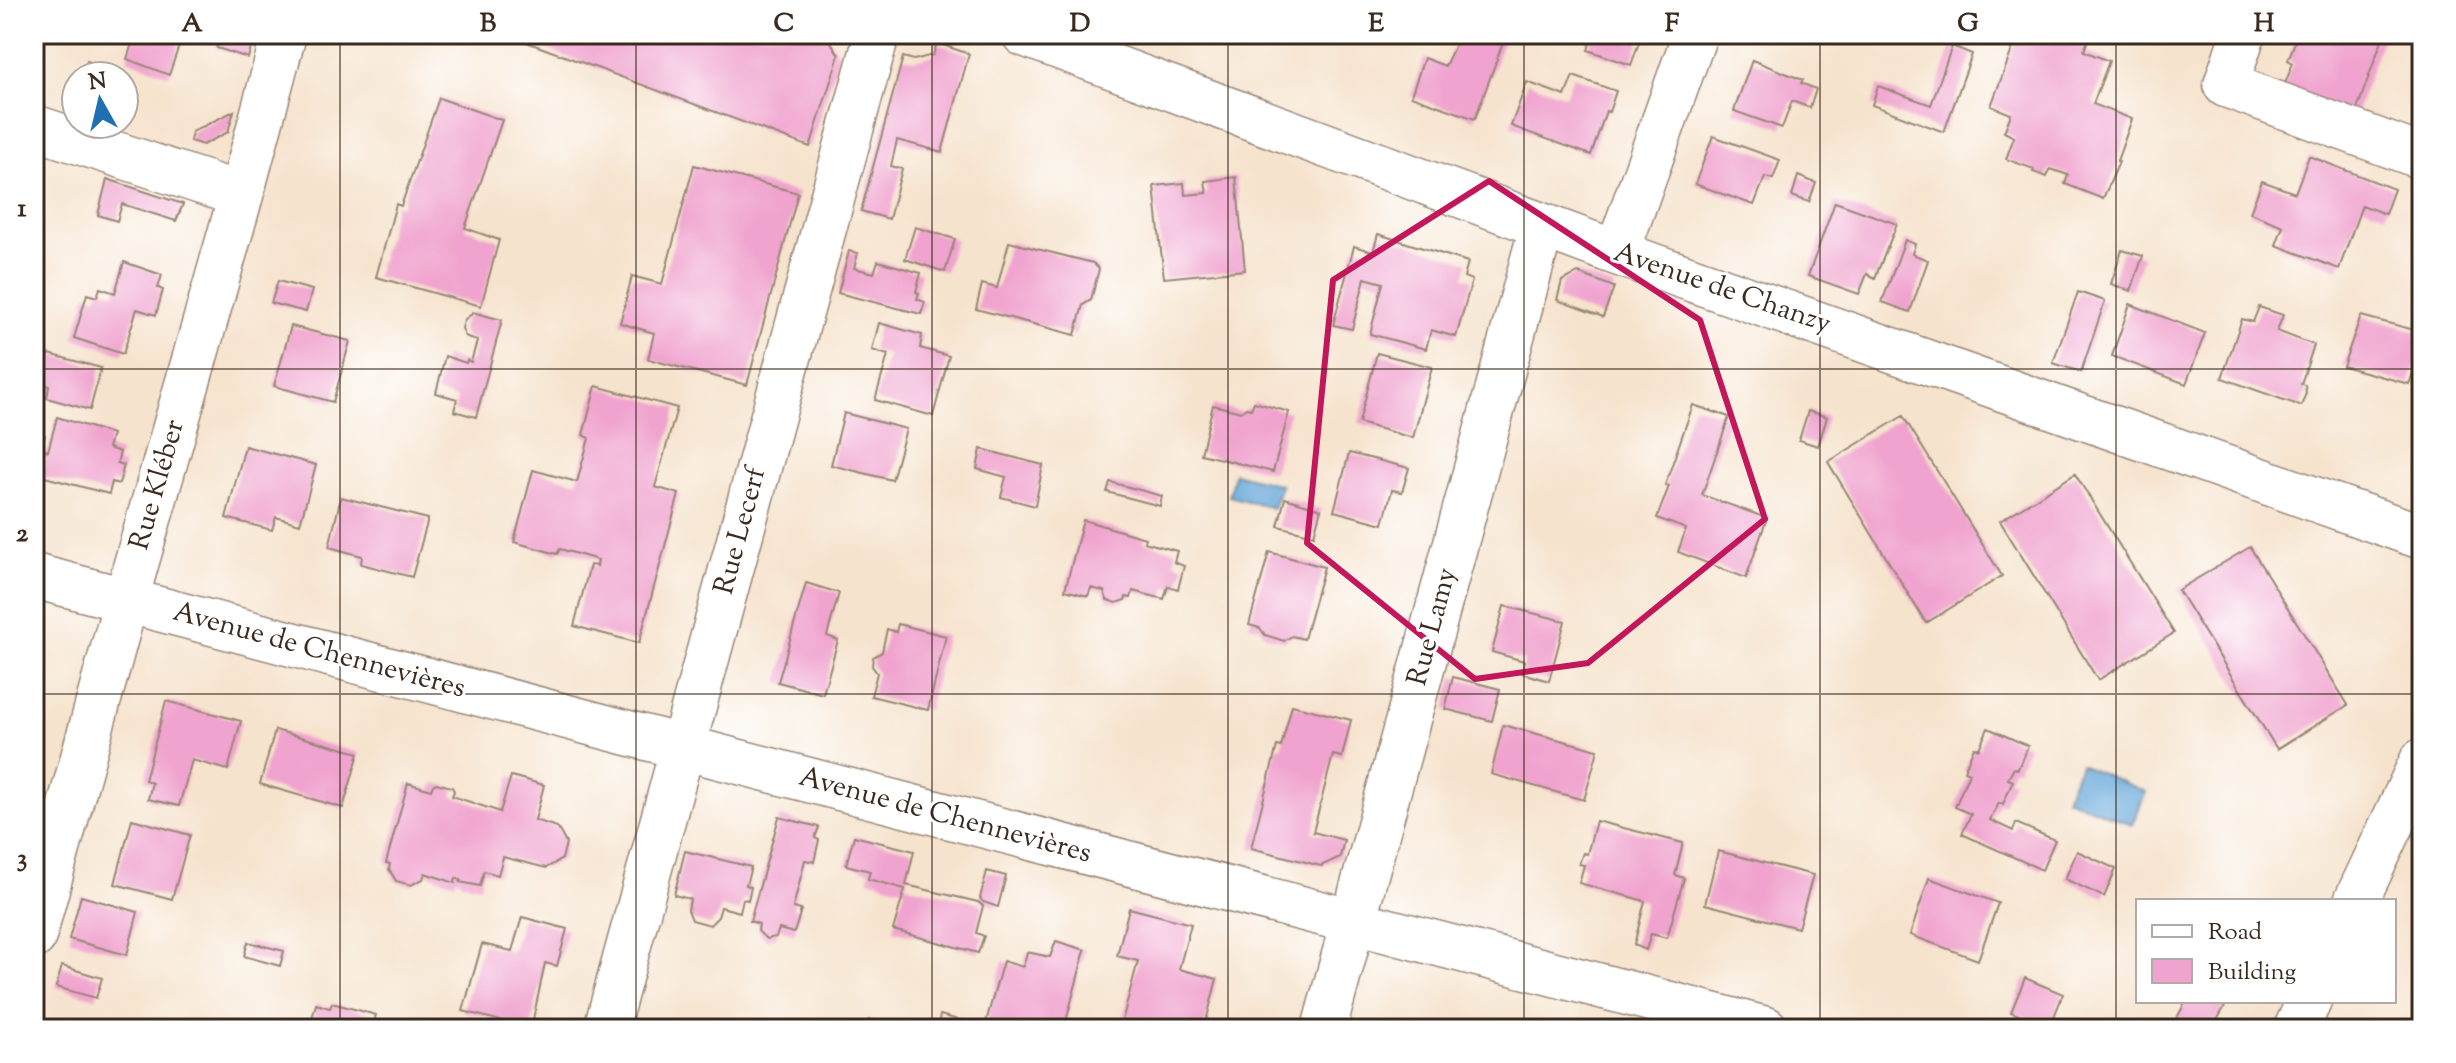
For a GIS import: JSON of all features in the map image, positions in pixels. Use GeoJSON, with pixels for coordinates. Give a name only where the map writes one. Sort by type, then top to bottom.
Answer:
{"type":"FeatureCollection","features":[{"type":"Feature","properties":{"kind":"street","name":"Rue Kléber"},"geometry":{"type":"LineString","coordinates":[[34,936],[284,34]]}},
{"type":"Feature","properties":{"kind":"street","name":"Rue Lecerf"},"geometry":{"type":"LineString","coordinates":[[606,1029],[877,34]]}},
{"type":"Feature","properties":{"kind":"street","name":"Avenue de Chanzy"},"geometry":{"type":"LineString","coordinates":[[1024,34],[1617,253],[2422,537]]}},
{"type":"Feature","properties":{"kind":"street"},"geometry":{"type":"LineString","coordinates":[[1617,253],[1695,34]]}},
{"type":"Feature","properties":{"kind":"street"},"geometry":{"type":"LineString","coordinates":[[2243,34],[2226,85],[2422,157]]}},
{"type":"Feature","properties":{"kind":"street"},"geometry":{"type":"LineString","coordinates":[[34,127],[241,195]]}},
{"type":"Feature","properties":{"kind":"street","name":"Rue Lamy"},"geometry":{"type":"LineString","coordinates":[[1324,1029],[1542,226]]}},
{"type":"Feature","properties":{"kind":"street","name":"Avenue de Chennevières"},"geometry":{"type":"LineString","coordinates":[[34,576],[1766,1029]]}},
{"type":"Feature","properties":{"kind":"street"},"geometry":{"type":"LineString","coordinates":[[2357,899],[2422,761]]}},
{"type":"Feature","properties":{"kind":"street"},"geometry":{"type":"LineString","coordinates":[[2296,1029],[2308,1003]]}},
{"type":"Feature","properties":{"kind":"path"},"geometry":{"type":"LineString","coordinates":[[2416,1029],[2422,1020]]}},
{"type":"Feature","properties":{"kind":"highlighted area"},"geometry":{"type":"Polygon","coordinates":[[[1489,181],[1700,320],[1765,519],[1588,663],[1475,679],[1307,543],[1333,280],[1489,181]]]}},
{"type":"Feature","properties":{"kind":"water"},"geometry":{"type":"Polygon","coordinates":[[[1234,473],[1281,485],[1273,508],[1229,496],[1234,473]]]}},
{"type":"Feature","properties":{"kind":"water"},"geometry":{"type":"Polygon","coordinates":[[[2080,764],[2146,792],[2132,825],[2066,798],[2080,764]]]}},
{"type":"Feature","properties":{"kind":"building"},"geometry":{"type":"Polygon","coordinates":[[[135,34],[183,34],[169,75],[140,64],[140,60],[127,59],[135,34]]]}},
{"type":"Feature","properties":{"kind":"building"},"geometry":{"type":"Polygon","coordinates":[[[217,34],[255,34],[248,58],[217,48],[217,34]]]}},
{"type":"Feature","properties":{"kind":"building"},"geometry":{"type":"Polygon","coordinates":[[[505,34],[826,34],[839,55],[810,147],[505,34]]]}},
{"type":"Feature","properties":{"kind":"building"},"geometry":{"type":"Polygon","coordinates":[[[1460,34],[1506,34],[1475,119],[1411,96],[1424,58],[1445,66],[1460,34]]]}},
{"type":"Feature","properties":{"kind":"building"},"geometry":{"type":"Polygon","coordinates":[[[1593,34],[1642,34],[1631,65],[1588,50],[1593,34]]]}},
{"type":"Feature","properties":{"kind":"building"},"geometry":{"type":"Polygon","coordinates":[[[2018,34],[2090,34],[2084,51],[2109,61],[2093,104],[2132,119],[2119,162],[2103,199],[2065,184],[2068,175],[2050,169],[2047,177],[2006,159],[2014,137],[2004,132],[2011,114],[1991,106],[2018,34]]]}},
{"type":"Feature","properties":{"kind":"building"},"geometry":{"type":"Polygon","coordinates":[[[2298,34],[2384,34],[2355,115],[2283,89],[2293,63],[2288,60],[2298,34]]]}},
{"type":"Feature","properties":{"kind":"building"},"geometry":{"type":"Polygon","coordinates":[[[937,43],[969,54],[942,152],[897,140],[891,166],[902,169],[889,219],[861,211],[903,57],[914,60],[933,55],[937,43]]]}},
{"type":"Feature","properties":{"kind":"building"},"geometry":{"type":"Polygon","coordinates":[[[1952,46],[1972,54],[1944,132],[1872,105],[1878,86],[1931,105],[1952,46]]]}},
{"type":"Feature","properties":{"kind":"building"},"geometry":{"type":"Polygon","coordinates":[[[1752,60],[1803,80],[1801,83],[1816,89],[1810,108],[1792,101],[1782,128],[1734,111],[1752,60]]]}},
{"type":"Feature","properties":{"kind":"building"},"geometry":{"type":"Polygon","coordinates":[[[1573,76],[1616,91],[1591,155],[1511,126],[1527,82],[1565,96],[1573,76]]]}},
{"type":"Feature","properties":{"kind":"building"},"geometry":{"type":"Polygon","coordinates":[[[439,98],[502,120],[465,228],[499,240],[481,306],[376,277],[396,204],[401,206],[439,98]]]}},
{"type":"Feature","properties":{"kind":"building"},"geometry":{"type":"Polygon","coordinates":[[[234,111],[228,132],[203,145],[190,141],[192,132],[234,111]]]}},
{"type":"Feature","properties":{"kind":"building"},"geometry":{"type":"Polygon","coordinates":[[[1713,136],[1780,160],[1773,179],[1765,177],[1754,205],[1695,184],[1713,136]]]}},
{"type":"Feature","properties":{"kind":"building"},"geometry":{"type":"Polygon","coordinates":[[[2309,156],[2394,189],[2385,214],[2362,205],[2339,269],[2276,245],[2283,226],[2250,213],[2262,181],[2295,193],[2309,156]]]}},
{"type":"Feature","properties":{"kind":"building"},"geometry":{"type":"Polygon","coordinates":[[[694,165],[798,193],[747,385],[648,359],[654,333],[620,323],[632,276],[662,284],[694,165]]]}},
{"type":"Feature","properties":{"kind":"building"},"geometry":{"type":"Polygon","coordinates":[[[1798,176],[1816,183],[1809,202],[1792,196],[1798,176]]]}},
{"type":"Feature","properties":{"kind":"building"},"geometry":{"type":"Polygon","coordinates":[[[1236,177],[1245,270],[1164,278],[1154,186],[1184,183],[1185,195],[1207,193],[1205,181],[1236,177]]]}},
{"type":"Feature","properties":{"kind":"building"},"geometry":{"type":"Polygon","coordinates":[[[107,179],[183,204],[176,221],[122,204],[117,221],[98,215],[107,179]]]}},
{"type":"Feature","properties":{"kind":"building"},"geometry":{"type":"Polygon","coordinates":[[[1835,202],[1897,224],[1875,278],[1867,274],[1859,294],[1808,276],[1835,202]]]}},
{"type":"Feature","properties":{"kind":"building"},"geometry":{"type":"Polygon","coordinates":[[[915,227],[955,239],[945,272],[905,259],[915,227]]]}},
{"type":"Feature","properties":{"kind":"building"},"geometry":{"type":"Polygon","coordinates":[[[1378,234],[1468,262],[1464,277],[1472,280],[1456,337],[1431,330],[1426,349],[1370,334],[1383,283],[1365,278],[1352,329],[1333,325],[1354,246],[1373,252],[1378,234]]]}},
{"type":"Feature","properties":{"kind":"building"},"geometry":{"type":"Polygon","coordinates":[[[1905,240],[1915,244],[1912,254],[1928,260],[1910,312],[1882,302],[1905,240]]]}},
{"type":"Feature","properties":{"kind":"building"},"geometry":{"type":"Polygon","coordinates":[[[1009,242],[1093,263],[1099,269],[1091,300],[1083,305],[1075,335],[976,309],[982,284],[997,288],[1009,242]]]}},
{"type":"Feature","properties":{"kind":"building"},"geometry":{"type":"Polygon","coordinates":[[[2122,250],[2143,256],[2131,291],[2111,284],[2122,250]]]}},
{"type":"Feature","properties":{"kind":"building"},"geometry":{"type":"Polygon","coordinates":[[[849,251],[858,253],[854,268],[874,273],[878,261],[921,273],[916,292],[919,293],[917,299],[925,302],[921,314],[838,293],[849,251]]]}},
{"type":"Feature","properties":{"kind":"building"},"geometry":{"type":"Polygon","coordinates":[[[124,262],[162,275],[158,288],[163,290],[156,315],[137,309],[123,354],[74,338],[87,294],[97,297],[100,288],[115,293],[124,262]]]}},
{"type":"Feature","properties":{"kind":"building"},"geometry":{"type":"Polygon","coordinates":[[[1578,273],[1614,287],[1603,317],[1557,300],[1562,281],[1578,273]]]}},
{"type":"Feature","properties":{"kind":"building"},"geometry":{"type":"Polygon","coordinates":[[[278,281],[312,290],[306,312],[271,303],[278,281]]]}},
{"type":"Feature","properties":{"kind":"building"},"geometry":{"type":"Polygon","coordinates":[[[2078,292],[2105,301],[2081,372],[2053,363],[2078,292]]]}},
{"type":"Feature","properties":{"kind":"building"},"geometry":{"type":"Polygon","coordinates":[[[2130,304],[2205,333],[2186,384],[2112,356],[2130,304]]]}},
{"type":"Feature","properties":{"kind":"building"},"geometry":{"type":"Polygon","coordinates":[[[2259,307],[2283,315],[2277,331],[2314,345],[2301,384],[2305,385],[2306,393],[2301,406],[2222,378],[2242,319],[2253,322],[2259,307]]]}},
{"type":"Feature","properties":{"kind":"building"},"geometry":{"type":"Polygon","coordinates":[[[472,312],[502,320],[476,417],[454,411],[457,399],[436,393],[445,356],[471,362],[477,341],[465,336],[462,328],[472,312]]]}},
{"type":"Feature","properties":{"kind":"building"},"geometry":{"type":"Polygon","coordinates":[[[2361,316],[2422,332],[2422,349],[2409,384],[2343,366],[2361,316]]]}},
{"type":"Feature","properties":{"kind":"building"},"geometry":{"type":"Polygon","coordinates":[[[879,323],[922,335],[920,348],[949,356],[933,416],[875,400],[888,355],[872,350],[879,323]]]}},
{"type":"Feature","properties":{"kind":"building"},"geometry":{"type":"Polygon","coordinates":[[[291,326],[350,341],[333,402],[274,386],[291,326]]]}},
{"type":"Feature","properties":{"kind":"building"},"geometry":{"type":"Polygon","coordinates":[[[1377,353],[1432,367],[1413,438],[1359,423],[1377,353]]]}},
{"type":"Feature","properties":{"kind":"building"},"geometry":{"type":"Polygon","coordinates":[[[49,354],[101,368],[90,410],[47,398],[49,386],[42,384],[49,354]]]}},
{"type":"Feature","properties":{"kind":"building"},"geometry":{"type":"Polygon","coordinates":[[[596,386],[677,408],[655,487],[679,494],[639,643],[574,626],[590,565],[597,566],[598,560],[560,549],[557,554],[514,542],[533,470],[577,482],[589,438],[583,435],[596,386]]]}},
{"type":"Feature","properties":{"kind":"building"},"geometry":{"type":"Polygon","coordinates":[[[1254,402],[1289,412],[1273,472],[1201,454],[1213,405],[1241,412],[1251,409],[1254,402]]]}},
{"type":"Feature","properties":{"kind":"building"},"geometry":{"type":"Polygon","coordinates":[[[1693,405],[1729,417],[1702,495],[1767,518],[1746,578],[1678,552],[1686,529],[1657,518],[1693,405]]]}},
{"type":"Feature","properties":{"kind":"building"},"geometry":{"type":"Polygon","coordinates":[[[1808,411],[1827,417],[1818,446],[1799,440],[1808,411]]]}},
{"type":"Feature","properties":{"kind":"building"},"geometry":{"type":"Polygon","coordinates":[[[844,413],[906,429],[892,480],[831,465],[844,413]]]}},
{"type":"Feature","properties":{"kind":"building"},"geometry":{"type":"Polygon","coordinates":[[[1903,416],[2002,576],[1926,623],[1828,462],[1903,416]]]}},
{"type":"Feature","properties":{"kind":"building"},"geometry":{"type":"Polygon","coordinates":[[[57,417],[112,434],[108,448],[120,452],[117,463],[124,465],[119,484],[112,482],[109,494],[41,476],[34,500],[34,432],[45,435],[42,449],[48,451],[57,417]]]}},
{"type":"Feature","properties":{"kind":"building"},"geometry":{"type":"Polygon","coordinates":[[[245,446],[316,465],[300,524],[276,517],[272,530],[226,518],[245,446]]]}},
{"type":"Feature","properties":{"kind":"building"},"geometry":{"type":"Polygon","coordinates":[[[981,449],[1043,465],[1035,506],[1001,497],[1006,477],[977,469],[981,449]]]}},
{"type":"Feature","properties":{"kind":"building"},"geometry":{"type":"Polygon","coordinates":[[[1349,453],[1409,468],[1402,492],[1392,490],[1383,524],[1334,511],[1349,453]]]}},
{"type":"Feature","properties":{"kind":"building"},"geometry":{"type":"Polygon","coordinates":[[[2075,474],[2174,633],[2098,680],[2000,521],[2075,474]]]}},
{"type":"Feature","properties":{"kind":"building"},"geometry":{"type":"Polygon","coordinates":[[[1110,482],[1162,496],[1160,506],[1107,492],[1110,482]]]}},
{"type":"Feature","properties":{"kind":"building"},"geometry":{"type":"Polygon","coordinates":[[[341,497],[428,519],[412,577],[361,564],[362,556],[329,547],[341,497]]]}},
{"type":"Feature","properties":{"kind":"building"},"geometry":{"type":"Polygon","coordinates":[[[1285,498],[1321,509],[1314,535],[1278,526],[1285,498]]]}},
{"type":"Feature","properties":{"kind":"building"},"geometry":{"type":"Polygon","coordinates":[[[1083,520],[1177,551],[1174,562],[1184,566],[1178,589],[1168,586],[1164,599],[1133,591],[1131,598],[1126,597],[1116,603],[1107,600],[1104,591],[1091,588],[1088,596],[1065,590],[1083,520]]]}},
{"type":"Feature","properties":{"kind":"building"},"geometry":{"type":"Polygon","coordinates":[[[2250,547],[2348,705],[2277,749],[2178,590],[2250,547]]]}},
{"type":"Feature","properties":{"kind":"building"},"geometry":{"type":"Polygon","coordinates":[[[1269,552],[1324,567],[1304,639],[1292,636],[1284,641],[1265,635],[1260,628],[1249,625],[1269,552]]]}},
{"type":"Feature","properties":{"kind":"building"},"geometry":{"type":"Polygon","coordinates":[[[806,583],[839,593],[827,636],[838,640],[823,694],[778,682],[806,583]]]}},
{"type":"Feature","properties":{"kind":"building"},"geometry":{"type":"Polygon","coordinates":[[[1504,606],[1565,621],[1549,681],[1522,673],[1524,661],[1492,652],[1504,606]]]}},
{"type":"Feature","properties":{"kind":"building"},"geometry":{"type":"Polygon","coordinates":[[[898,624],[946,636],[928,710],[871,696],[877,673],[872,666],[873,657],[882,652],[887,629],[896,632],[898,624]]]}},
{"type":"Feature","properties":{"kind":"building"},"geometry":{"type":"Polygon","coordinates":[[[1453,677],[1500,689],[1492,721],[1445,709],[1453,677]]]}},
{"type":"Feature","properties":{"kind":"building"},"geometry":{"type":"Polygon","coordinates":[[[166,701],[241,721],[228,770],[192,760],[179,806],[148,799],[152,783],[145,780],[166,701]]]}},
{"type":"Feature","properties":{"kind":"building"},"geometry":{"type":"Polygon","coordinates":[[[1292,705],[1351,720],[1342,757],[1333,755],[1313,832],[1344,840],[1340,857],[1321,866],[1251,848],[1277,746],[1281,747],[1292,705]]]}},
{"type":"Feature","properties":{"kind":"building"},"geometry":{"type":"Polygon","coordinates":[[[1503,725],[1598,750],[1584,800],[1491,774],[1503,725]]]}},
{"type":"Feature","properties":{"kind":"building"},"geometry":{"type":"Polygon","coordinates":[[[1988,728],[2028,746],[2018,769],[2014,768],[2008,779],[2013,781],[2003,804],[1999,803],[1990,820],[2013,831],[2016,823],[2055,840],[2042,870],[1962,834],[1971,814],[1955,807],[1969,773],[1964,771],[1974,747],[1979,749],[1988,728]]]}},
{"type":"Feature","properties":{"kind":"building"},"geometry":{"type":"Polygon","coordinates":[[[275,730],[359,753],[343,808],[260,784],[275,730]]]}},
{"type":"Feature","properties":{"kind":"building"},"geometry":{"type":"Polygon","coordinates":[[[511,776],[544,785],[535,820],[557,827],[566,843],[562,859],[546,868],[503,857],[498,875],[484,871],[480,886],[460,882],[456,878],[455,883],[425,873],[423,879],[411,885],[396,881],[389,869],[390,864],[386,863],[408,783],[431,790],[436,783],[452,787],[452,796],[500,812],[511,776]]]}},
{"type":"Feature","properties":{"kind":"building"},"geometry":{"type":"Polygon","coordinates":[[[779,817],[819,827],[815,838],[819,840],[814,862],[805,860],[793,908],[801,910],[794,933],[779,929],[776,937],[766,939],[758,931],[759,924],[750,921],[779,817]]]}},
{"type":"Feature","properties":{"kind":"building"},"geometry":{"type":"Polygon","coordinates":[[[132,819],[190,835],[172,899],[115,884],[132,819]]]}},
{"type":"Feature","properties":{"kind":"building"},"geometry":{"type":"Polygon","coordinates":[[[1596,821],[1683,843],[1675,875],[1684,878],[1667,938],[1651,934],[1646,950],[1634,945],[1645,901],[1579,883],[1584,865],[1579,864],[1583,853],[1587,854],[1596,821]]]}},
{"type":"Feature","properties":{"kind":"building"},"geometry":{"type":"Polygon","coordinates":[[[854,836],[914,851],[906,885],[978,902],[983,906],[976,933],[984,936],[978,953],[893,930],[905,889],[868,879],[870,871],[846,865],[854,836]]]}},
{"type":"Feature","properties":{"kind":"building"},"geometry":{"type":"Polygon","coordinates":[[[685,851],[751,867],[746,885],[751,887],[748,900],[743,899],[740,912],[721,907],[718,917],[710,925],[692,920],[688,910],[690,899],[674,895],[685,851]]]}},
{"type":"Feature","properties":{"kind":"building"},"geometry":{"type":"Polygon","coordinates":[[[1718,851],[1813,875],[1798,928],[1705,904],[1718,851]]]}},
{"type":"Feature","properties":{"kind":"building"},"geometry":{"type":"Polygon","coordinates":[[[2077,851],[2116,869],[2104,897],[2065,879],[2077,851]]]}},
{"type":"Feature","properties":{"kind":"building"},"geometry":{"type":"Polygon","coordinates":[[[987,871],[1006,876],[998,907],[980,898],[987,871]]]}},
{"type":"Feature","properties":{"kind":"building"},"geometry":{"type":"Polygon","coordinates":[[[1929,878],[1998,903],[1978,960],[1910,935],[1929,878]]]}},
{"type":"Feature","properties":{"kind":"building"},"geometry":{"type":"Polygon","coordinates":[[[81,896],[138,912],[127,955],[69,939],[81,896]]]}},
{"type":"Feature","properties":{"kind":"building"},"geometry":{"type":"Polygon","coordinates":[[[1129,908],[1191,924],[1179,969],[1217,979],[1204,1029],[1120,1029],[1138,961],[1117,956],[1129,908]]]}},
{"type":"Feature","properties":{"kind":"building"},"geometry":{"type":"Polygon","coordinates":[[[522,917],[567,929],[557,966],[545,963],[531,1029],[463,1011],[482,944],[512,951],[522,917]]]}},
{"type":"Feature","properties":{"kind":"building"},"geometry":{"type":"Polygon","coordinates":[[[1056,941],[1085,950],[1064,1029],[984,1029],[1003,961],[1023,967],[1027,952],[1050,957],[1056,941]]]}},
{"type":"Feature","properties":{"kind":"building"},"geometry":{"type":"Polygon","coordinates":[[[248,942],[284,951],[280,966],[244,956],[248,942]]]}},
{"type":"Feature","properties":{"kind":"building"},"geometry":{"type":"Polygon","coordinates":[[[62,966],[102,978],[96,998],[56,987],[62,966]]]}},
{"type":"Feature","properties":{"kind":"building"},"geometry":{"type":"Polygon","coordinates":[[[2025,978],[2063,994],[2050,1027],[2011,1012],[2025,978]]]}},
{"type":"Feature","properties":{"kind":"building"},"geometry":{"type":"Polygon","coordinates":[[[332,1003],[376,1015],[372,1029],[309,1029],[316,1004],[330,1008],[332,1003]]]}},
{"type":"Feature","properties":{"kind":"building"},"geometry":{"type":"Polygon","coordinates":[[[2185,1003],[2227,1003],[2212,1029],[2171,1029],[2185,1003]]]}},
{"type":"Feature","properties":{"kind":"building"},"geometry":{"type":"Polygon","coordinates":[[[940,1015],[966,1022],[964,1029],[937,1029],[940,1015]]]}},
{"type":"Feature","properties":{"kind":"building"},"geometry":{"type":"Polygon","coordinates":[[[869,1020],[900,1028],[900,1029],[866,1029],[869,1020]]]}}]}
